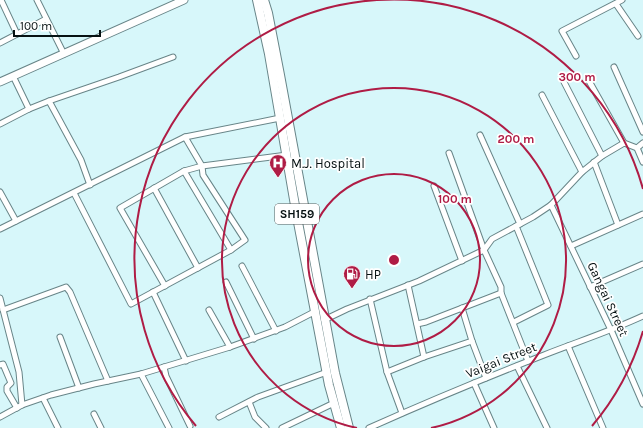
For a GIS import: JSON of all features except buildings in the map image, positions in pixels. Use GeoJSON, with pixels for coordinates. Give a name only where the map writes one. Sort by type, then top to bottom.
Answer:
{"type":"FeatureCollection","features":[{"type":"Feature","properties":{"kind":"main road","name":"SH159"},"geometry":{"type":"LineString","coordinates":[[257,0],[269,54],[280,118],[287,131],[287,155],[327,372],[339,427]]}},
{"type":"Feature","properties":{"kind":"main road"},"geometry":{"type":"LineString","coordinates":[[264,0],[268,13],[287,131],[326,319],[335,373],[349,428]]}},
{"type":"Feature","properties":{"kind":"street"},"geometry":{"type":"LineString","coordinates":[[1,0],[17,34]]}},
{"type":"Feature","properties":{"kind":"street"},"geometry":{"type":"LineString","coordinates":[[37,0],[64,54]]}},
{"type":"Feature","properties":{"kind":"street"},"geometry":{"type":"LineString","coordinates":[[0,82],[184,0]]}},
{"type":"Feature","properties":{"kind":"street"},"geometry":{"type":"LineString","coordinates":[[576,56],[562,31],[622,0]]}},
{"type":"Feature","properties":{"kind":"street"},"geometry":{"type":"LineString","coordinates":[[616,4],[638,36]]}},
{"type":"Feature","properties":{"kind":"street"},"geometry":{"type":"LineString","coordinates":[[0,43],[46,19]]}},
{"type":"Feature","properties":{"kind":"street"},"geometry":{"type":"LineString","coordinates":[[0,124],[29,109],[49,101],[173,57]]}},
{"type":"Feature","properties":{"kind":"street"},"geometry":{"type":"LineString","coordinates":[[614,66],[643,132]]}},
{"type":"Feature","properties":{"kind":"street"},"geometry":{"type":"LineString","coordinates":[[13,76],[29,109]]}},
{"type":"Feature","properties":{"kind":"street"},"geometry":{"type":"LineString","coordinates":[[589,80],[624,143],[637,148],[643,162]]}},
{"type":"Feature","properties":{"kind":"street"},"geometry":{"type":"LineString","coordinates":[[564,82],[602,156]]}},
{"type":"Feature","properties":{"kind":"street"},"geometry":{"type":"LineString","coordinates":[[542,95],[582,172]]}},
{"type":"Feature","properties":{"kind":"street"},"geometry":{"type":"LineString","coordinates":[[49,101],[81,160],[90,185]]}},
{"type":"Feature","properties":{"kind":"street"},"geometry":{"type":"LineString","coordinates":[[0,229],[186,137],[280,118]]}},
{"type":"Feature","properties":{"kind":"street"},"geometry":{"type":"LineString","coordinates":[[480,135],[518,225],[548,305],[514,322]]}},
{"type":"Feature","properties":{"kind":"street"},"geometry":{"type":"LineString","coordinates":[[74,193],[132,304],[231,250],[245,240],[203,175],[202,166],[186,137]]}},
{"type":"Feature","properties":{"kind":"street"},"geometry":{"type":"LineString","coordinates":[[318,323],[346,308],[408,285],[484,250],[492,239],[551,206],[582,172],[602,156],[624,143]]}},
{"type":"Feature","properties":{"kind":"street"},"geometry":{"type":"LineString","coordinates":[[637,148],[643,143]]}},
{"type":"Feature","properties":{"kind":"street"},"geometry":{"type":"LineString","coordinates":[[449,153],[484,250],[514,322],[528,361]]}},
{"type":"Feature","properties":{"kind":"street"},"geometry":{"type":"LineString","coordinates":[[165,286],[120,208],[184,171],[202,166],[287,155]]}},
{"type":"Feature","properties":{"kind":"street"},"geometry":{"type":"LineString","coordinates":[[594,162],[618,225]]}},
{"type":"Feature","properties":{"kind":"street"},"geometry":{"type":"LineString","coordinates":[[184,171],[231,250]]}},
{"type":"Feature","properties":{"kind":"street"},"geometry":{"type":"LineString","coordinates":[[434,186],[462,261]]}},
{"type":"Feature","properties":{"kind":"street"},"geometry":{"type":"LineString","coordinates":[[154,188],[198,268]]}},
{"type":"Feature","properties":{"kind":"street"},"geometry":{"type":"LineString","coordinates":[[0,192],[16,221]]}},
{"type":"Feature","properties":{"kind":"street","name":"Gangai Street"},"geometry":{"type":"LineString","coordinates":[[551,206],[611,330],[643,404]]}},
{"type":"Feature","properties":{"kind":"street"},"geometry":{"type":"LineString","coordinates":[[571,246],[643,214]]}},
{"type":"Feature","properties":{"kind":"street"},"geometry":{"type":"LineString","coordinates":[[590,287],[643,264]]}},
{"type":"Feature","properties":{"kind":"street"},"geometry":{"type":"LineString","coordinates":[[242,266],[276,331]]}},
{"type":"Feature","properties":{"kind":"street"},"geometry":{"type":"LineString","coordinates":[[226,282],[254,339]]}},
{"type":"Feature","properties":{"kind":"street"},"geometry":{"type":"LineString","coordinates":[[408,285],[424,357]]}},
{"type":"Feature","properties":{"kind":"street"},"geometry":{"type":"LineString","coordinates":[[3,310],[66,287],[70,292],[108,381]]}},
{"type":"Feature","properties":{"kind":"street"},"geometry":{"type":"LineString","coordinates":[[153,292],[186,361]]}},
{"type":"Feature","properties":{"kind":"street"},"geometry":{"type":"LineString","coordinates":[[417,324],[426,322],[501,293]]}},
{"type":"Feature","properties":{"kind":"street"},"geometry":{"type":"LineString","coordinates":[[0,298],[19,372],[20,406]]}},
{"type":"Feature","properties":{"kind":"street"},"geometry":{"type":"LineString","coordinates":[[370,299],[387,372],[402,413]]}},
{"type":"Feature","properties":{"kind":"street"},"geometry":{"type":"LineString","coordinates":[[462,308],[472,341],[486,378]]}},
{"type":"Feature","properties":{"kind":"street"},"geometry":{"type":"LineString","coordinates":[[209,310],[230,347]]}},
{"type":"Feature","properties":{"kind":"street"},"geometry":{"type":"LineString","coordinates":[[0,418],[20,406],[43,398],[141,374],[254,339],[285,327],[316,311]]}},
{"type":"Feature","properties":{"kind":"street","name":"Vaigai Street"},"geometry":{"type":"LineString","coordinates":[[369,428],[486,378],[611,330],[643,316]]}},
{"type":"Feature","properties":{"kind":"street"},"geometry":{"type":"LineString","coordinates":[[60,337],[79,388]]}},
{"type":"Feature","properties":{"kind":"street"},"geometry":{"type":"LineString","coordinates":[[387,372],[424,357],[472,341]]}},
{"type":"Feature","properties":{"kind":"street"},"geometry":{"type":"LineString","coordinates":[[568,346],[603,428]]}},
{"type":"Feature","properties":{"kind":"street"},"geometry":{"type":"LineString","coordinates":[[1,364],[11,383],[7,387],[7,391],[20,406]]}},
{"type":"Feature","properties":{"kind":"street"},"geometry":{"type":"LineString","coordinates":[[517,366],[547,428]]}},
{"type":"Feature","properties":{"kind":"street"},"geometry":{"type":"LineString","coordinates":[[164,367],[166,376],[190,426]]}},
{"type":"Feature","properties":{"kind":"street"},"geometry":{"type":"LineString","coordinates":[[219,417],[258,397],[327,372]]}},
{"type":"Feature","properties":{"kind":"street"},"geometry":{"type":"LineString","coordinates":[[141,374],[169,428]]}},
{"type":"Feature","properties":{"kind":"street"},"geometry":{"type":"LineString","coordinates":[[474,383],[494,428]]}},
{"type":"Feature","properties":{"kind":"street"},"geometry":{"type":"LineString","coordinates":[[43,398],[58,428]]}},
{"type":"Feature","properties":{"kind":"street"},"geometry":{"type":"LineString","coordinates":[[249,402],[255,416],[266,428]]}},
{"type":"Feature","properties":{"kind":"street"},"geometry":{"type":"LineString","coordinates":[[282,428],[334,403]]}},
{"type":"Feature","properties":{"kind":"street"},"geometry":{"type":"LineString","coordinates":[[94,414],[101,428]]}},
{"type":"Feature","properties":{"kind":"place","name":"M.J. Hospital"},"geometry":{"type":"Point","coordinates":[278,178]}},
{"type":"Feature","properties":{"kind":"place","name":"HP"},"geometry":{"type":"Point","coordinates":[352,289]}}]}
